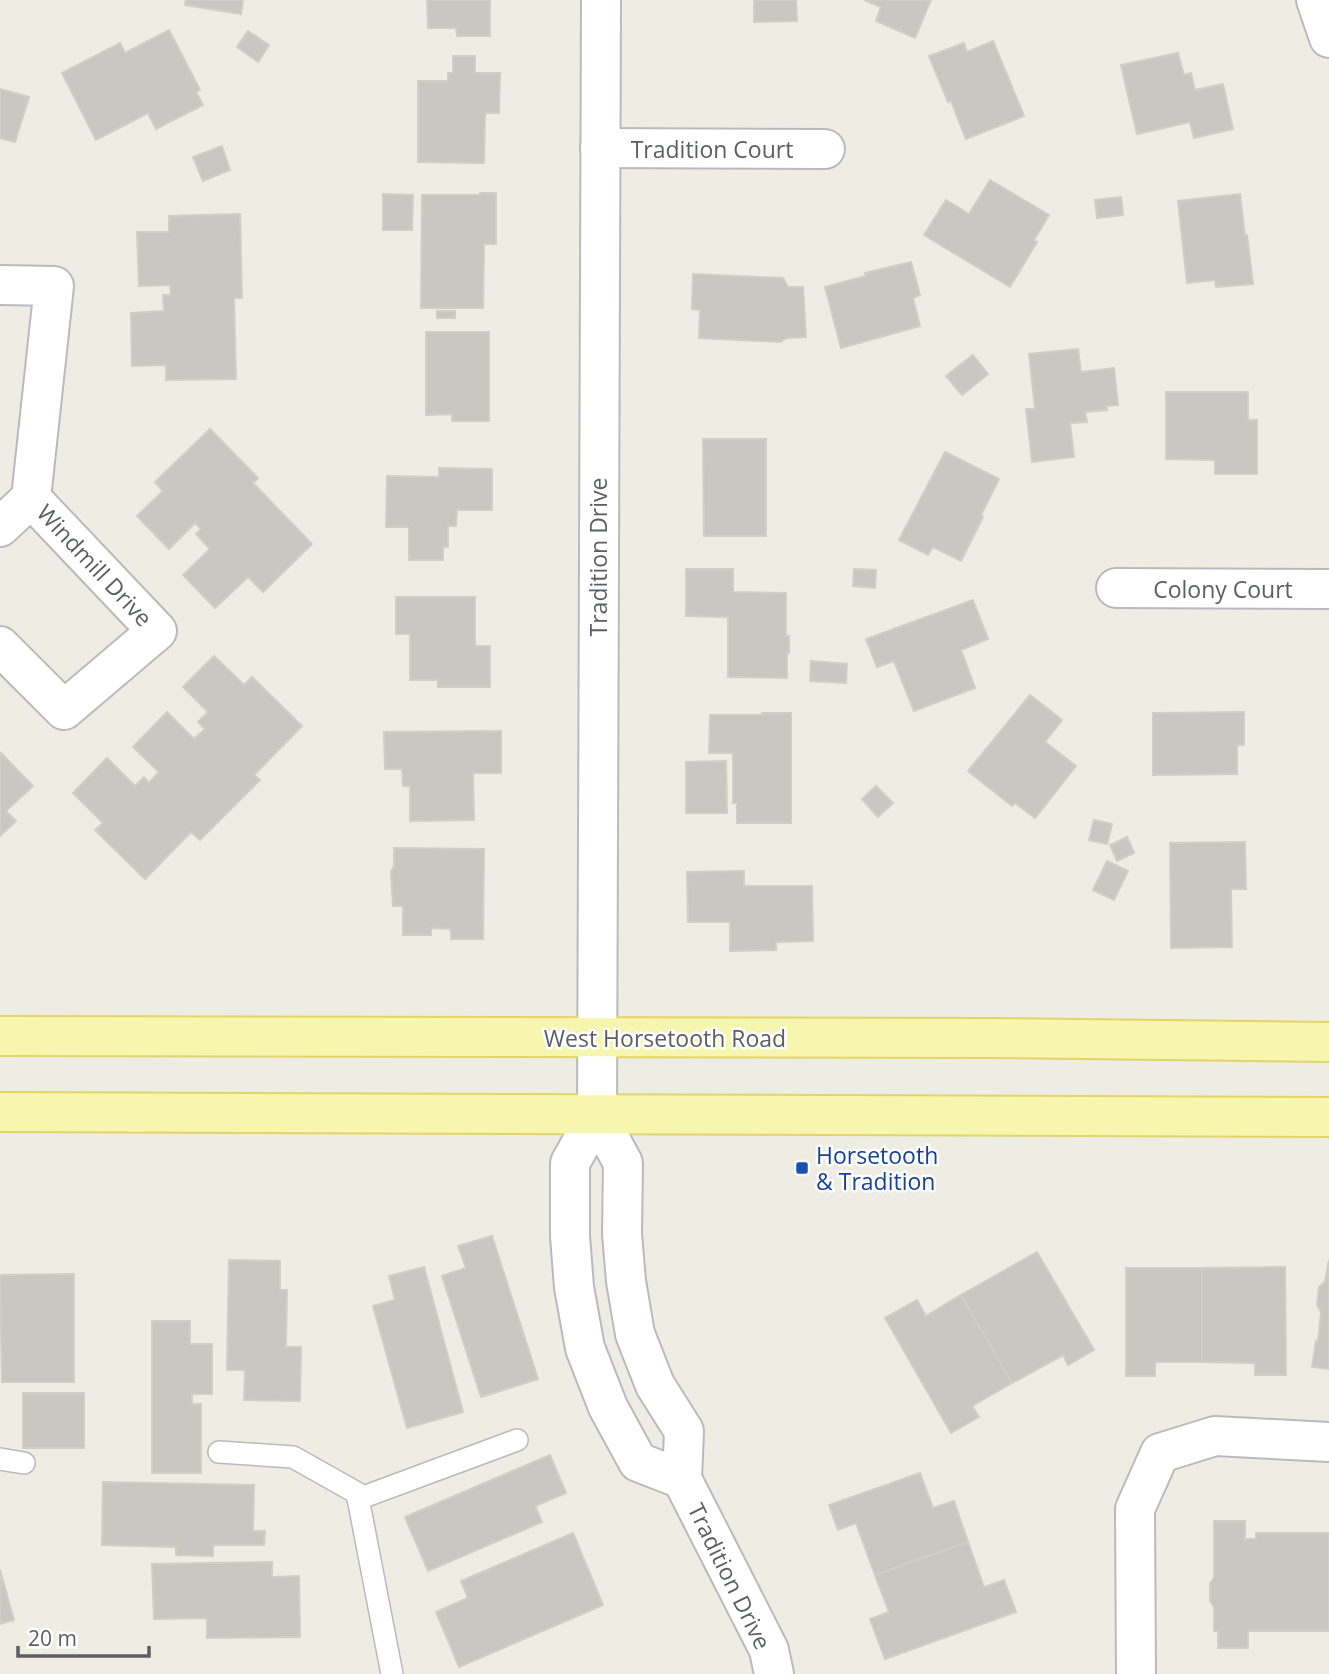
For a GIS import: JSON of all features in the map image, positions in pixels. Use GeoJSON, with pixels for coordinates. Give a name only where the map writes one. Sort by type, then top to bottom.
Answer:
{"type":"FeatureCollection","features":[{"type":"Feature","properties":{"kind":"main road","name":"West Horsetooth Road"},"geometry":{"type":"LineString","coordinates":[[0,1036],[990,1038],[1329,1042]]}},
{"type":"Feature","properties":{"kind":"main road"},"geometry":{"type":"LineString","coordinates":[[0,1112],[1329,1117]]}},
{"type":"Feature","properties":{"kind":"street","name":"Tradition Drive"},"geometry":{"type":"LineString","coordinates":[[601,0],[597,1115],[570,1163],[570,1236],[585,1348],[608,1407],[638,1462],[682,1479]]}},
{"type":"Feature","properties":{"kind":"street"},"geometry":{"type":"LineString","coordinates":[[1316,0],[1329,38]]}},
{"type":"Feature","properties":{"kind":"street","name":"Tradition Court"},"geometry":{"type":"LineString","coordinates":[[600,149],[825,149]]}},
{"type":"Feature","properties":{"kind":"street","name":"Windmill Drive"},"geometry":{"type":"LineString","coordinates":[[0,285],[54,286],[31,498],[0,527]]}},
{"type":"Feature","properties":{"kind":"street","name":"Windmill Drive"},"geometry":{"type":"LineString","coordinates":[[0,646],[64,710],[157,631],[31,498]]}},
{"type":"Feature","properties":{"kind":"street","name":"Colony Court"},"geometry":{"type":"LineString","coordinates":[[1116,588],[1329,589]]}},
{"type":"Feature","properties":{"kind":"street","name":"Tradition Drive"},"geometry":{"type":"LineString","coordinates":[[597,1115],[623,1163],[622,1234],[635,1334],[655,1385],[684,1431],[682,1479],[769,1650],[774,1674]]}},
{"type":"Feature","properties":{"kind":"street"},"geometry":{"type":"LineString","coordinates":[[1136,1674],[1135,1509],[1160,1453],[1215,1436],[1329,1442]]}},
{"type":"Feature","properties":{"kind":"lane"},"geometry":{"type":"LineString","coordinates":[[358,1499],[517,1440]]}},
{"type":"Feature","properties":{"kind":"lane"},"geometry":{"type":"LineString","coordinates":[[219,1452],[293,1457],[357,1493],[392,1674]]}},
{"type":"Feature","properties":{"kind":"lane"},"geometry":{"type":"LineString","coordinates":[[0,1459],[24,1463]]}},
{"type":"Feature","properties":{"kind":"building"},"geometry":{"type":"Polygon","coordinates":[[[186,0],[243,0],[241,14],[185,5],[186,0]]]}},
{"type":"Feature","properties":{"kind":"building"},"geometry":{"type":"Polygon","coordinates":[[[427,0],[490,0],[490,36],[457,36],[456,28],[428,28],[427,0]]]}},
{"type":"Feature","properties":{"kind":"building"},"geometry":{"type":"Polygon","coordinates":[[[754,0],[796,0],[797,21],[754,22],[754,0]]]}},
{"type":"Feature","properties":{"kind":"building"},"geometry":{"type":"Polygon","coordinates":[[[864,0],[931,0],[915,38],[876,21],[881,7],[864,0]]]}},
{"type":"Feature","properties":{"kind":"building"},"geometry":{"type":"Polygon","coordinates":[[[169,30],[200,90],[196,92],[203,105],[156,129],[148,113],[96,140],[62,73],[120,43],[125,53],[169,30]]]}},
{"type":"Feature","properties":{"kind":"building"},"geometry":{"type":"Polygon","coordinates":[[[248,31],[269,45],[258,62],[237,47],[248,31]]]}},
{"type":"Feature","properties":{"kind":"building"},"geometry":{"type":"Polygon","coordinates":[[[993,41],[1024,116],[966,139],[929,56],[964,43],[967,52],[993,41]]]}},
{"type":"Feature","properties":{"kind":"building"},"geometry":{"type":"Polygon","coordinates":[[[1178,53],[1184,75],[1191,73],[1195,90],[1223,84],[1233,129],[1194,138],[1190,122],[1137,134],[1121,65],[1178,53]]]}},
{"type":"Feature","properties":{"kind":"building"},"geometry":{"type":"Polygon","coordinates":[[[453,56],[475,56],[475,73],[500,73],[499,113],[485,113],[484,163],[418,162],[418,81],[448,81],[448,73],[453,73],[453,56]]]}},
{"type":"Feature","properties":{"kind":"building"},"geometry":{"type":"Polygon","coordinates":[[[0,89],[29,97],[15,142],[0,138],[0,89]]]}},
{"type":"Feature","properties":{"kind":"building"},"geometry":{"type":"Polygon","coordinates":[[[222,146],[230,170],[203,181],[193,157],[222,146]]]}},
{"type":"Feature","properties":{"kind":"building"},"geometry":{"type":"Polygon","coordinates":[[[990,180],[1049,215],[1034,240],[1037,242],[1010,287],[924,235],[946,200],[969,214],[990,180]]]}},
{"type":"Feature","properties":{"kind":"building"},"geometry":{"type":"Polygon","coordinates":[[[496,193],[496,244],[484,244],[483,308],[421,308],[422,195],[496,193]]]}},
{"type":"Feature","properties":{"kind":"building"},"geometry":{"type":"Polygon","coordinates":[[[383,194],[413,195],[412,230],[383,230],[383,194]]]}},
{"type":"Feature","properties":{"kind":"building"},"geometry":{"type":"Polygon","coordinates":[[[1240,194],[1253,284],[1216,287],[1215,280],[1187,283],[1178,201],[1240,194]]]}},
{"type":"Feature","properties":{"kind":"building"},"geometry":{"type":"Polygon","coordinates":[[[1121,197],[1123,215],[1097,218],[1095,200],[1121,197]]]}},
{"type":"Feature","properties":{"kind":"building"},"geometry":{"type":"Polygon","coordinates":[[[240,214],[242,298],[234,298],[236,379],[166,380],[166,365],[132,366],[131,313],[164,311],[163,295],[171,295],[170,285],[139,286],[137,232],[169,232],[169,216],[240,214]]]}},
{"type":"Feature","properties":{"kind":"building"},"geometry":{"type":"Polygon","coordinates":[[[911,262],[920,295],[913,298],[920,326],[841,348],[825,287],[866,276],[865,273],[911,262]]]}},
{"type":"Feature","properties":{"kind":"building"},"geometry":{"type":"Polygon","coordinates":[[[693,274],[783,278],[788,287],[803,287],[806,337],[787,338],[780,342],[699,338],[700,310],[692,309],[693,274]]]}},
{"type":"Feature","properties":{"kind":"building"},"geometry":{"type":"Polygon","coordinates":[[[437,311],[455,311],[455,318],[437,318],[437,311]]]}},
{"type":"Feature","properties":{"kind":"building"},"geometry":{"type":"Polygon","coordinates":[[[426,332],[489,332],[489,421],[452,421],[452,414],[426,415],[426,332]]]}},
{"type":"Feature","properties":{"kind":"building"},"geometry":{"type":"Polygon","coordinates":[[[1078,349],[1081,372],[1114,368],[1118,405],[1106,406],[1107,410],[1085,412],[1087,422],[1070,423],[1074,457],[1032,462],[1026,409],[1035,409],[1029,354],[1078,349]]]}},
{"type":"Feature","properties":{"kind":"building"},"geometry":{"type":"Polygon","coordinates":[[[973,355],[988,374],[962,395],[946,376],[973,355]]]}},
{"type":"Feature","properties":{"kind":"building"},"geometry":{"type":"Polygon","coordinates":[[[1166,392],[1248,392],[1248,420],[1257,420],[1257,474],[1215,474],[1215,460],[1166,459],[1166,392]]]}},
{"type":"Feature","properties":{"kind":"building"},"geometry":{"type":"Polygon","coordinates":[[[210,429],[258,478],[253,483],[312,544],[263,592],[248,577],[215,608],[183,575],[210,549],[196,534],[201,529],[195,523],[169,549],[137,516],[163,491],[155,482],[210,429]]]}},
{"type":"Feature","properties":{"kind":"building"},"geometry":{"type":"Polygon","coordinates":[[[703,439],[766,439],[766,536],[704,536],[703,439]]]}},
{"type":"Feature","properties":{"kind":"building"},"geometry":{"type":"Polygon","coordinates":[[[945,452],[999,479],[961,561],[933,547],[928,555],[899,540],[945,452]]]}},
{"type":"Feature","properties":{"kind":"building"},"geometry":{"type":"Polygon","coordinates":[[[439,468],[492,469],[492,510],[457,510],[456,526],[448,526],[448,547],[443,547],[443,560],[409,560],[409,527],[386,527],[387,476],[439,477],[439,468]]]}},
{"type":"Feature","properties":{"kind":"building"},"geometry":{"type":"Polygon","coordinates":[[[686,569],[733,569],[733,592],[786,593],[786,636],[789,636],[787,678],[728,677],[728,617],[686,616],[686,569]]]}},
{"type":"Feature","properties":{"kind":"building"},"geometry":{"type":"Polygon","coordinates":[[[854,569],[876,570],[875,588],[853,586],[854,569]]]}},
{"type":"Feature","properties":{"kind":"building"},"geometry":{"type":"Polygon","coordinates":[[[396,597],[475,597],[475,646],[490,646],[490,687],[438,687],[438,680],[410,680],[410,634],[396,634],[396,597]]]}},
{"type":"Feature","properties":{"kind":"building"},"geometry":{"type":"Polygon","coordinates":[[[973,600],[988,639],[961,650],[975,688],[914,711],[894,661],[877,667],[866,639],[973,600]]]}},
{"type":"Feature","properties":{"kind":"building"},"geometry":{"type":"Polygon","coordinates":[[[214,656],[244,685],[252,677],[302,726],[254,775],[260,780],[200,840],[191,832],[145,879],[95,830],[103,823],[73,793],[107,758],[135,786],[144,777],[149,783],[159,772],[133,747],[167,712],[194,739],[205,729],[198,722],[208,712],[183,687],[214,656]]]}},
{"type":"Feature","properties":{"kind":"building"},"geometry":{"type":"Polygon","coordinates":[[[811,661],[847,664],[846,683],[810,681],[811,661]]]}},
{"type":"Feature","properties":{"kind":"building"},"geometry":{"type":"Polygon","coordinates":[[[1030,695],[1062,720],[1045,742],[1076,766],[1035,818],[1015,803],[1012,806],[968,771],[1030,695]]]}},
{"type":"Feature","properties":{"kind":"building"},"geometry":{"type":"Polygon","coordinates":[[[1244,712],[1244,745],[1237,745],[1237,774],[1153,775],[1153,713],[1244,712]]]}},
{"type":"Feature","properties":{"kind":"building"},"geometry":{"type":"Polygon","coordinates":[[[791,713],[791,823],[737,823],[737,803],[733,803],[733,753],[709,753],[710,715],[791,713]]]}},
{"type":"Feature","properties":{"kind":"building"},"geometry":{"type":"Polygon","coordinates":[[[501,731],[501,773],[473,773],[474,820],[410,821],[410,786],[403,786],[402,769],[385,769],[384,732],[501,731]]]}},
{"type":"Feature","properties":{"kind":"building"},"geometry":{"type":"Polygon","coordinates":[[[1,753],[33,786],[6,811],[16,821],[0,836],[0,755],[1,753]]]}},
{"type":"Feature","properties":{"kind":"building"},"geometry":{"type":"Polygon","coordinates":[[[726,761],[727,813],[686,813],[686,762],[726,761]]]}},
{"type":"Feature","properties":{"kind":"building"},"geometry":{"type":"Polygon","coordinates":[[[876,786],[893,803],[878,817],[862,799],[876,786]]]}},
{"type":"Feature","properties":{"kind":"building"},"geometry":{"type":"Polygon","coordinates":[[[1094,820],[1112,824],[1107,844],[1089,840],[1094,820]]]}},
{"type":"Feature","properties":{"kind":"building"},"geometry":{"type":"Polygon","coordinates":[[[1127,837],[1134,853],[1117,861],[1110,845],[1127,837]]]}},
{"type":"Feature","properties":{"kind":"building"},"geometry":{"type":"Polygon","coordinates":[[[1245,842],[1246,889],[1231,889],[1232,947],[1171,948],[1170,843],[1245,842]]]}},
{"type":"Feature","properties":{"kind":"building"},"geometry":{"type":"Polygon","coordinates":[[[394,848],[484,849],[483,939],[451,939],[451,929],[431,928],[431,935],[403,935],[403,906],[393,906],[391,872],[394,866],[394,848]]]}},
{"type":"Feature","properties":{"kind":"building"},"geometry":{"type":"Polygon","coordinates":[[[1107,861],[1128,871],[1114,900],[1093,890],[1107,861]]]}},
{"type":"Feature","properties":{"kind":"building"},"geometry":{"type":"Polygon","coordinates":[[[744,871],[744,886],[812,886],[813,941],[776,942],[776,950],[730,951],[730,922],[688,922],[687,872],[744,871]]]}},
{"type":"Feature","properties":{"kind":"building"},"geometry":{"type":"Polygon","coordinates":[[[492,1236],[538,1379],[481,1397],[442,1276],[466,1268],[458,1246],[492,1236]]]}},
{"type":"Feature","properties":{"kind":"building"},"geometry":{"type":"Polygon","coordinates":[[[1037,1252],[1094,1350],[1068,1365],[1063,1355],[1012,1383],[961,1295],[1037,1252]]]}},
{"type":"Feature","properties":{"kind":"building"},"geometry":{"type":"Polygon","coordinates":[[[229,1260],[280,1261],[280,1290],[287,1290],[286,1347],[301,1347],[300,1401],[244,1400],[245,1370],[227,1370],[229,1260]]]}},
{"type":"Feature","properties":{"kind":"building"},"geometry":{"type":"Polygon","coordinates":[[[1329,1260],[1329,1369],[1312,1367],[1321,1312],[1317,1305],[1319,1287],[1325,1282],[1329,1260]]]}},
{"type":"Feature","properties":{"kind":"building"},"geometry":{"type":"Polygon","coordinates":[[[424,1267],[463,1412],[407,1428],[373,1306],[395,1300],[389,1276],[424,1267]]]}},
{"type":"Feature","properties":{"kind":"building"},"geometry":{"type":"Polygon","coordinates":[[[1285,1267],[1286,1375],[1255,1375],[1255,1363],[1202,1362],[1202,1268],[1285,1267]]]}},
{"type":"Feature","properties":{"kind":"building"},"geometry":{"type":"Polygon","coordinates":[[[1126,1268],[1202,1268],[1202,1362],[1155,1362],[1155,1376],[1126,1376],[1126,1268]]]}},
{"type":"Feature","properties":{"kind":"building"},"geometry":{"type":"Polygon","coordinates":[[[74,1274],[74,1382],[2,1382],[0,1275],[74,1274]]]}},
{"type":"Feature","properties":{"kind":"building"},"geometry":{"type":"Polygon","coordinates":[[[961,1295],[1012,1383],[972,1406],[979,1417],[951,1433],[885,1318],[917,1300],[926,1316],[961,1295]]]}},
{"type":"Feature","properties":{"kind":"building"},"geometry":{"type":"Polygon","coordinates":[[[152,1321],[190,1321],[190,1344],[212,1344],[212,1394],[192,1394],[192,1404],[201,1404],[201,1473],[152,1473],[152,1321]]]}},
{"type":"Feature","properties":{"kind":"building"},"geometry":{"type":"Polygon","coordinates":[[[23,1393],[84,1393],[84,1448],[23,1448],[23,1393]]]}},
{"type":"Feature","properties":{"kind":"building"},"geometry":{"type":"Polygon","coordinates":[[[550,1455],[566,1493],[535,1506],[542,1522],[428,1571],[405,1517],[550,1455]]]}},
{"type":"Feature","properties":{"kind":"building"},"geometry":{"type":"Polygon","coordinates":[[[920,1473],[933,1508],[954,1501],[968,1542],[875,1575],[856,1523],[838,1530],[829,1505],[920,1473]]]}},
{"type":"Feature","properties":{"kind":"building"},"geometry":{"type":"Polygon","coordinates":[[[103,1482],[254,1485],[253,1531],[265,1531],[264,1545],[213,1545],[213,1556],[176,1555],[176,1547],[102,1545],[103,1482]]]}},
{"type":"Feature","properties":{"kind":"building"},"geometry":{"type":"Polygon","coordinates":[[[1214,1521],[1245,1521],[1245,1539],[1256,1539],[1256,1533],[1329,1533],[1329,1631],[1248,1631],[1248,1648],[1218,1648],[1218,1631],[1214,1631],[1214,1607],[1210,1601],[1210,1583],[1214,1578],[1214,1521]]]}},
{"type":"Feature","properties":{"kind":"building"},"geometry":{"type":"Polygon","coordinates":[[[573,1533],[603,1605],[459,1667],[436,1612],[468,1598],[461,1581],[573,1533]]]}},
{"type":"Feature","properties":{"kind":"building"},"geometry":{"type":"Polygon","coordinates":[[[968,1542],[984,1587],[1004,1580],[1016,1612],[885,1659],[870,1619],[889,1612],[875,1575],[968,1542]]]}},
{"type":"Feature","properties":{"kind":"building"},"geometry":{"type":"Polygon","coordinates":[[[272,1562],[272,1577],[299,1576],[300,1637],[207,1638],[207,1618],[154,1619],[152,1564],[272,1562]]]}},
{"type":"Feature","properties":{"kind":"building"},"geometry":{"type":"Polygon","coordinates":[[[0,1570],[14,1620],[0,1624],[0,1570]]]}},
{"type":"Feature","properties":{"kind":"place","name":"Horsetooth & Tradition"},"geometry":{"type":"Point","coordinates":[802,1168]}}]}
